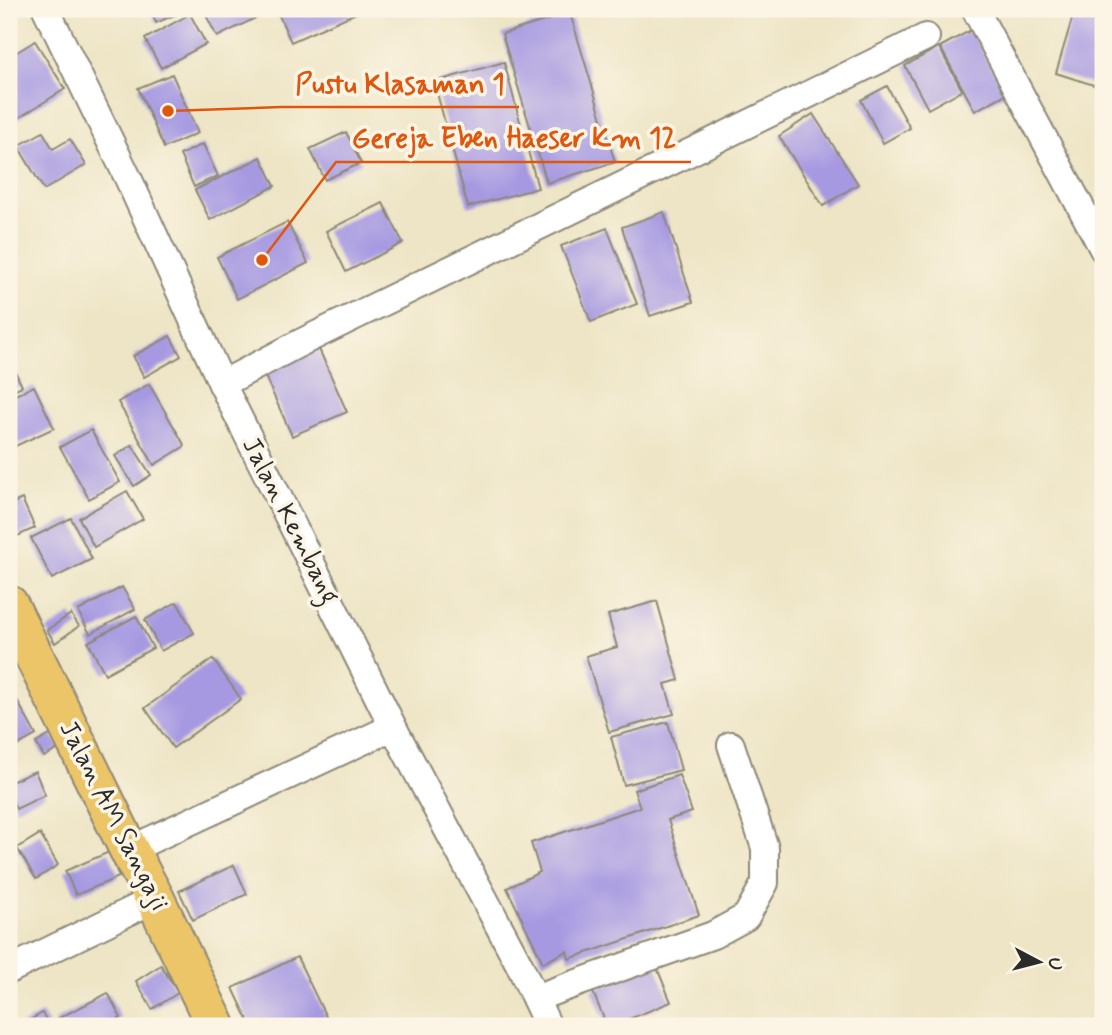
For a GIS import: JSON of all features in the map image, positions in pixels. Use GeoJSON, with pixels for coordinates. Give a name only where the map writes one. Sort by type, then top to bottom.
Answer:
{"type":"FeatureCollection","features":[{"type":"Feature","properties":{"kind":"highway","name":"Jalan AM Sangaji"},"geometry":{"type":"LineString","coordinates":[[9,605],[216,1026]]}},
{"type":"Feature","properties":{"kind":"street","name":"Jalan Kembang"},"geometry":{"type":"LineString","coordinates":[[46,9],[129,180],[222,384],[393,727],[519,964],[548,1026]]}},
{"type":"Feature","properties":{"kind":"street"},"geometry":{"type":"LineString","coordinates":[[975,9],[1103,249]]}},
{"type":"Feature","properties":{"kind":"street"},"geometry":{"type":"LineString","coordinates":[[222,384],[300,343],[926,37]]}},
{"type":"Feature","properties":{"kind":"street"},"geometry":{"type":"LineString","coordinates":[[130,850],[393,727]]}},
{"type":"Feature","properties":{"kind":"street"},"geometry":{"type":"LineString","coordinates":[[536,998],[713,935],[746,917],[765,883],[765,848],[731,745]]}},
{"type":"Feature","properties":{"kind":"street"},"geometry":{"type":"LineString","coordinates":[[9,970],[155,899]]}},
{"type":"Feature","properties":{"kind":"building"},"geometry":{"type":"Polygon","coordinates":[[[150,9],[188,9],[156,23],[150,9]]]}},
{"type":"Feature","properties":{"kind":"building"},"geometry":{"type":"Polygon","coordinates":[[[203,9],[274,9],[217,37],[203,9]]]}},
{"type":"Feature","properties":{"kind":"building"},"geometry":{"type":"Polygon","coordinates":[[[276,9],[365,9],[291,42],[276,9]]]}},
{"type":"Feature","properties":{"kind":"building"},"geometry":{"type":"Polygon","coordinates":[[[503,9],[524,9],[508,18],[503,9]]]}},
{"type":"Feature","properties":{"kind":"building"},"geometry":{"type":"Polygon","coordinates":[[[1075,9],[1103,9],[1103,88],[1056,73],[1075,9]]]}},
{"type":"Feature","properties":{"kind":"building"},"geometry":{"type":"Polygon","coordinates":[[[570,13],[615,162],[547,183],[502,34],[570,13]]]}},
{"type":"Feature","properties":{"kind":"building"},"geometry":{"type":"Polygon","coordinates":[[[190,14],[206,44],[161,68],[145,39],[190,14]]]}},
{"type":"Feature","properties":{"kind":"building"},"geometry":{"type":"Polygon","coordinates":[[[971,30],[1006,94],[975,111],[940,47],[971,30]]]}},
{"type":"Feature","properties":{"kind":"building"},"geometry":{"type":"Polygon","coordinates":[[[35,41],[65,89],[9,124],[9,57],[35,41]]]}},
{"type":"Feature","properties":{"kind":"building"},"geometry":{"type":"Polygon","coordinates":[[[939,47],[962,90],[928,109],[905,66],[939,47]]]}},
{"type":"Feature","properties":{"kind":"building"},"geometry":{"type":"Polygon","coordinates":[[[504,62],[538,188],[468,207],[434,82],[504,62]]]}},
{"type":"Feature","properties":{"kind":"building"},"geometry":{"type":"Polygon","coordinates":[[[172,74],[198,133],[164,148],[138,88],[172,74]]]}},
{"type":"Feature","properties":{"kind":"building"},"geometry":{"type":"Polygon","coordinates":[[[887,86],[910,128],[883,143],[861,100],[887,86]]]}},
{"type":"Feature","properties":{"kind":"building"},"geometry":{"type":"Polygon","coordinates":[[[813,114],[858,184],[823,206],[779,136],[813,114]]]}},
{"type":"Feature","properties":{"kind":"building"},"geometry":{"type":"Polygon","coordinates":[[[43,132],[53,149],[70,139],[86,165],[44,190],[18,146],[43,132]]]}},
{"type":"Feature","properties":{"kind":"building"},"geometry":{"type":"Polygon","coordinates":[[[346,132],[361,163],[325,180],[310,149],[346,132]]]}},
{"type":"Feature","properties":{"kind":"building"},"geometry":{"type":"Polygon","coordinates":[[[203,144],[218,176],[194,187],[180,155],[203,144]]]}},
{"type":"Feature","properties":{"kind":"building"},"geometry":{"type":"Polygon","coordinates":[[[261,157],[275,186],[210,220],[195,190],[261,157]]]}},
{"type":"Feature","properties":{"kind":"building"},"geometry":{"type":"Polygon","coordinates":[[[383,203],[403,243],[346,272],[326,231],[383,203]]]}},
{"type":"Feature","properties":{"kind":"building"},"geometry":{"type":"Polygon","coordinates":[[[664,212],[693,302],[650,316],[622,227],[664,212]]]}},
{"type":"Feature","properties":{"kind":"building"},"geometry":{"type":"Polygon","coordinates":[[[287,222],[308,263],[237,299],[217,257],[287,222]]]}},
{"type":"Feature","properties":{"kind":"building"},"geometry":{"type":"Polygon","coordinates":[[[607,228],[637,304],[591,322],[561,246],[607,228]]]}},
{"type":"Feature","properties":{"kind":"building"},"geometry":{"type":"Polygon","coordinates":[[[170,336],[181,356],[144,377],[133,356],[170,336]]]}},
{"type":"Feature","properties":{"kind":"building"},"geometry":{"type":"Polygon","coordinates":[[[319,349],[347,412],[292,436],[264,374],[319,349]]]}},
{"type":"Feature","properties":{"kind":"building"},"geometry":{"type":"Polygon","coordinates":[[[9,359],[22,386],[9,392],[9,359]]]}},
{"type":"Feature","properties":{"kind":"building"},"geometry":{"type":"Polygon","coordinates":[[[149,384],[185,446],[154,465],[118,402],[149,384]]]}},
{"type":"Feature","properties":{"kind":"building"},"geometry":{"type":"Polygon","coordinates":[[[34,386],[54,428],[9,449],[9,398],[34,386]]]}},
{"type":"Feature","properties":{"kind":"building"},"geometry":{"type":"Polygon","coordinates":[[[91,430],[120,482],[89,499],[60,447],[91,430]]]}},
{"type":"Feature","properties":{"kind":"building"},"geometry":{"type":"Polygon","coordinates":[[[132,445],[151,475],[134,486],[115,456],[132,445]]]}},
{"type":"Feature","properties":{"kind":"building"},"geometry":{"type":"Polygon","coordinates":[[[127,491],[143,519],[94,547],[79,518],[127,491]]]}},
{"type":"Feature","properties":{"kind":"building"},"geometry":{"type":"Polygon","coordinates":[[[22,499],[35,528],[11,539],[9,505],[22,499]]]}},
{"type":"Feature","properties":{"kind":"building"},"geometry":{"type":"Polygon","coordinates":[[[71,518],[92,559],[52,579],[31,538],[71,518]]]}},
{"type":"Feature","properties":{"kind":"building"},"geometry":{"type":"Polygon","coordinates":[[[122,587],[135,609],[90,634],[78,611],[122,587]]]}},
{"type":"Feature","properties":{"kind":"building"},"geometry":{"type":"Polygon","coordinates":[[[657,601],[679,680],[665,684],[674,714],[609,732],[586,656],[617,647],[608,615],[657,601]]]}},
{"type":"Feature","properties":{"kind":"building"},"geometry":{"type":"Polygon","coordinates":[[[177,602],[194,633],[161,651],[145,620],[177,602]]]}},
{"type":"Feature","properties":{"kind":"building"},"geometry":{"type":"Polygon","coordinates":[[[71,614],[79,626],[55,643],[47,630],[71,614]]]}},
{"type":"Feature","properties":{"kind":"building"},"geometry":{"type":"Polygon","coordinates":[[[136,616],[153,648],[105,674],[88,642],[136,616]]]}},
{"type":"Feature","properties":{"kind":"building"},"geometry":{"type":"Polygon","coordinates":[[[213,659],[241,699],[173,748],[145,708],[213,659]]]}},
{"type":"Feature","properties":{"kind":"building"},"geometry":{"type":"Polygon","coordinates":[[[12,691],[36,735],[9,750],[9,692],[12,691]]]}},
{"type":"Feature","properties":{"kind":"building"},"geometry":{"type":"Polygon","coordinates":[[[668,722],[681,770],[624,785],[611,737],[668,722]]]}},
{"type":"Feature","properties":{"kind":"building"},"geometry":{"type":"Polygon","coordinates":[[[52,734],[60,748],[44,757],[36,743],[52,734]]]}},
{"type":"Feature","properties":{"kind":"building"},"geometry":{"type":"Polygon","coordinates":[[[35,771],[45,795],[16,809],[9,793],[9,783],[35,771]]]}},
{"type":"Feature","properties":{"kind":"building"},"geometry":{"type":"Polygon","coordinates":[[[679,775],[692,812],[668,820],[699,915],[569,959],[567,951],[543,963],[507,888],[540,872],[531,843],[640,807],[634,790],[679,775]]]}},
{"type":"Feature","properties":{"kind":"building"},"geometry":{"type":"Polygon","coordinates":[[[40,834],[58,865],[36,879],[17,848],[40,834]]]}},
{"type":"Feature","properties":{"kind":"building"},"geometry":{"type":"Polygon","coordinates":[[[109,852],[119,877],[76,895],[65,871],[109,852]]]}},
{"type":"Feature","properties":{"kind":"building"},"geometry":{"type":"Polygon","coordinates":[[[234,865],[247,894],[193,920],[179,891],[234,865]]]}},
{"type":"Feature","properties":{"kind":"building"},"geometry":{"type":"Polygon","coordinates":[[[297,957],[328,1021],[316,1026],[251,1026],[233,988],[297,957]]]}},
{"type":"Feature","properties":{"kind":"building"},"geometry":{"type":"Polygon","coordinates":[[[655,963],[671,1002],[607,1026],[592,990],[655,963]]]}},
{"type":"Feature","properties":{"kind":"building"},"geometry":{"type":"Polygon","coordinates":[[[161,965],[178,993],[152,1009],[136,981],[161,965]]]}},
{"type":"Feature","properties":{"kind":"building"},"geometry":{"type":"Polygon","coordinates":[[[108,993],[121,1018],[105,1026],[58,1026],[55,1020],[108,993]]]}},
{"type":"Feature","properties":{"kind":"building"},"geometry":{"type":"Polygon","coordinates":[[[42,1013],[50,1026],[20,1026],[42,1013]]]}},
{"type":"Feature","properties":{"kind":"place","name":"Pustu Klasaman 1"},"geometry":{"type":"Point","coordinates":[168,111]}},
{"type":"Feature","properties":{"kind":"place","name":"Gereja Eben Haeser Km 12"},"geometry":{"type":"Point","coordinates":[262,260]}}]}
